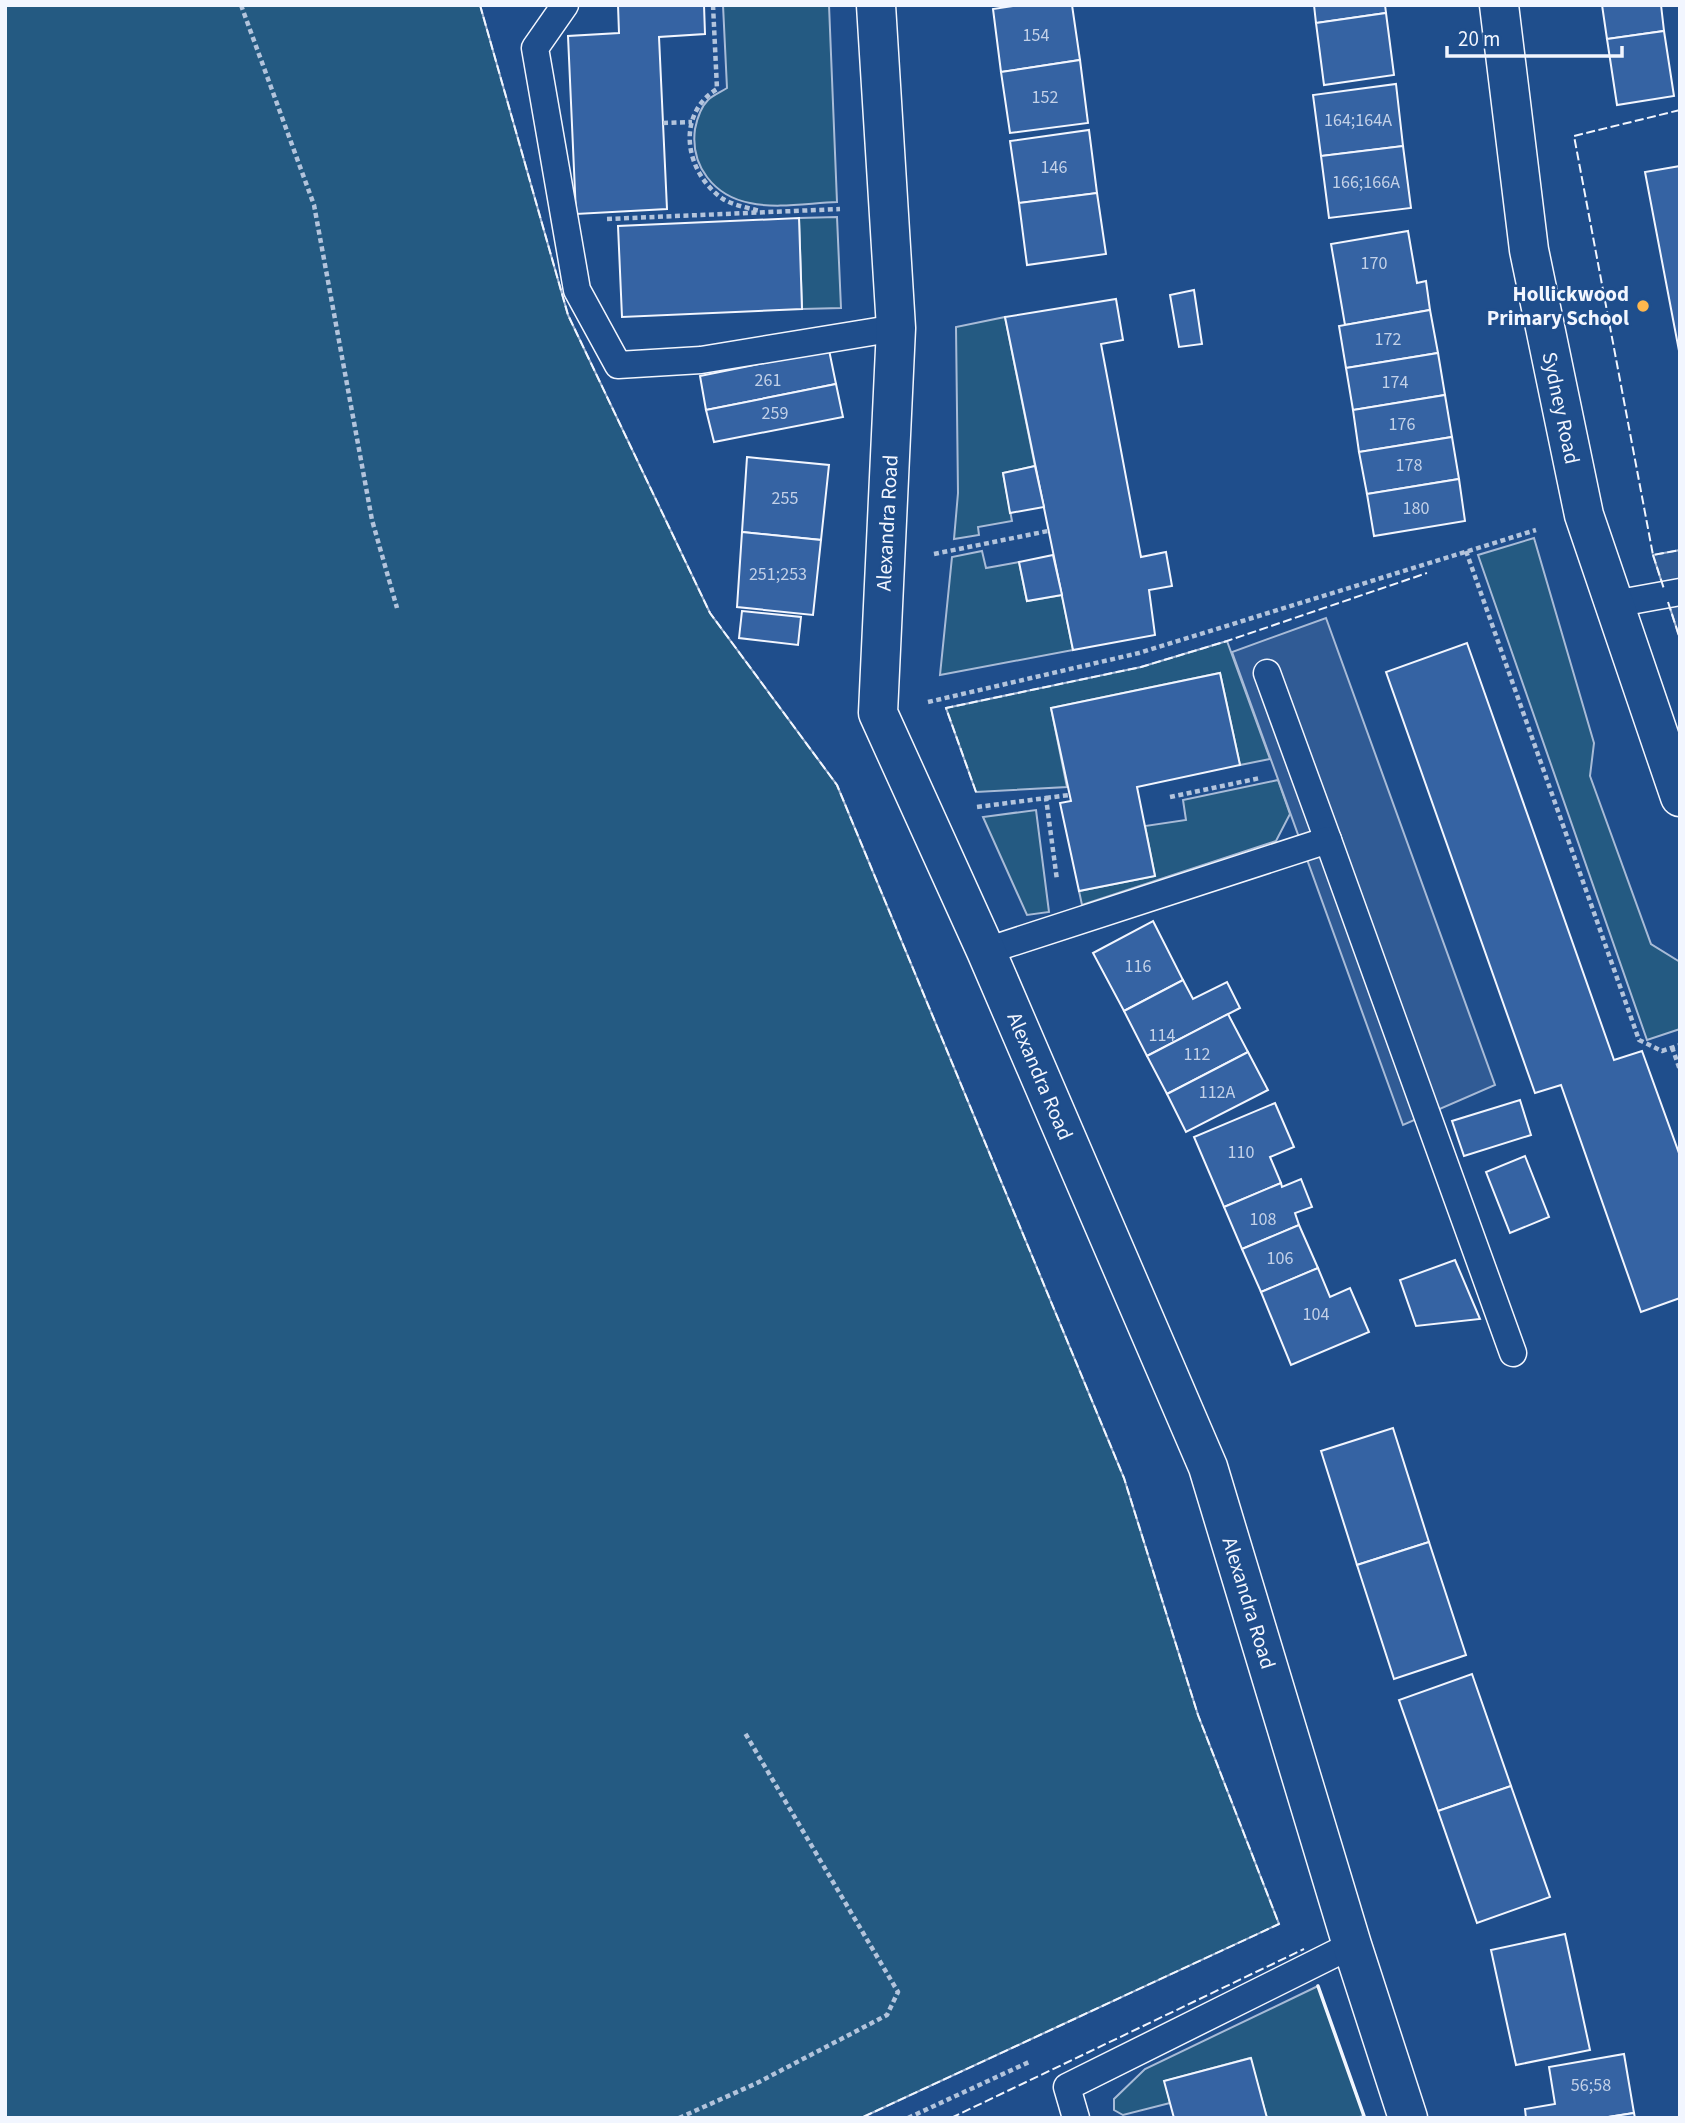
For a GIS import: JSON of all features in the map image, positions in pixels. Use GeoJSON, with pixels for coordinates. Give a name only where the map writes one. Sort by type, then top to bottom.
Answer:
{"type":"FeatureCollection","features":[{"type":"Feature","properties":{"kind":"street","name":"Alexandra Road"},"geometry":{"type":"LineString","coordinates":[[876,5],[896,328],[878,713],[986,951],[1208,1467],[1352,1945],[1408,2118]]}},
{"type":"Feature","properties":{"kind":"street","name":"Sydney Road"},"geometry":{"type":"LineString","coordinates":[[1499,5],[1529,250],[1584,515],[1680,797]]}},
{"type":"Feature","properties":{"kind":"lane"},"geometry":{"type":"LineString","coordinates":[[565,5],[535,48],[577,290],[618,365],[701,360],[896,328]]}},
{"type":"Feature","properties":{"kind":"lane"},"geometry":{"type":"LineString","coordinates":[[1614,604],[1680,592]]}},
{"type":"Feature","properties":{"kind":"lane"},"geometry":{"type":"LineString","coordinates":[[1267,673],[1513,1353]]}},
{"type":"Feature","properties":{"kind":"lane"},"geometry":{"type":"LineString","coordinates":[[986,951],[1328,840]]}},
{"type":"Feature","properties":{"kind":"lane"},"geometry":{"type":"LineString","coordinates":[[1076,2118],[1067,2087],[1352,1945]]}},
{"type":"Feature","properties":{"kind":"path"},"geometry":{"type":"LineString","coordinates":[[241,5],[314,205],[372,520],[397,608]]}},
{"type":"Feature","properties":{"kind":"path"},"geometry":{"type":"LineString","coordinates":[[713,5],[717,89],[704,97],[692,122],[689,142],[694,166],[705,184],[725,200],[765,213]]}},
{"type":"Feature","properties":{"kind":"path"},"geometry":{"type":"LineString","coordinates":[[663,123],[692,122]]}},
{"type":"Feature","properties":{"kind":"path"},"geometry":{"type":"LineString","coordinates":[[617,219],[889,207]]}},
{"type":"Feature","properties":{"kind":"path"},"geometry":{"type":"LineString","coordinates":[[708,215],[708,222]]}},
{"type":"Feature","properties":{"kind":"path"},"geometry":{"type":"LineString","coordinates":[[878,713],[1139,653],[1584,515]]}},
{"type":"Feature","properties":{"kind":"path"},"geometry":{"type":"LineString","coordinates":[[885,563],[1048,531]]}},
{"type":"Feature","properties":{"kind":"path"},"geometry":{"type":"LineString","coordinates":[[1466,551],[1639,1040],[1662,1051],[1680,1045]]}},
{"type":"Feature","properties":{"kind":"path"},"geometry":{"type":"LineString","coordinates":[[1170,797],[1302,769]]}},
{"type":"Feature","properties":{"kind":"path"},"geometry":{"type":"LineString","coordinates":[[1006,803],[1069,795]]}},
{"type":"Feature","properties":{"kind":"path"},"geometry":{"type":"LineString","coordinates":[[1046,798],[1063,926]]}},
{"type":"Feature","properties":{"kind":"path"},"geometry":{"type":"LineString","coordinates":[[1672,1047],[1680,1070]]}},
{"type":"Feature","properties":{"kind":"path"},"geometry":{"type":"LineString","coordinates":[[679,2118],[757,2083],[887,2015],[898,1992],[745,1733]]}},
{"type":"Feature","properties":{"kind":"shaded area"},"geometry":{"type":"Polygon","coordinates":[[[5,5],[480,5],[568,315],[710,613],[837,785],[1124,1478],[1198,1715],[1279,1924],[861,2118],[5,2118],[5,5]]]}},
{"type":"Feature","properties":{"kind":"shaded area"},"geometry":{"type":"Polygon","coordinates":[[[723,5],[829,5],[837,202],[782,206],[750,203],[726,194],[715,186],[701,167],[694,143],[698,117],[708,100],[727,88],[723,5]]]}},
{"type":"Feature","properties":{"kind":"shaded area"},"geometry":{"type":"Polygon","coordinates":[[[837,217],[841,308],[802,309],[799,218],[837,217]]]}},
{"type":"Feature","properties":{"kind":"shaded area"},"geometry":{"type":"Polygon","coordinates":[[[1005,317],[1035,466],[1003,473],[1012,521],[978,527],[979,535],[954,539],[958,493],[956,327],[1005,317]]]}},
{"type":"Feature","properties":{"kind":"shaded area"},"geometry":{"type":"Polygon","coordinates":[[[1534,538],[1594,743],[1590,776],[1651,944],[1680,962],[1680,1029],[1647,1040],[1478,555],[1534,538]]]}},
{"type":"Feature","properties":{"kind":"shaded area"},"geometry":{"type":"Polygon","coordinates":[[[1680,550],[1680,639],[1653,555],[1680,550]]]}},
{"type":"Feature","properties":{"kind":"shaded area"},"geometry":{"type":"Polygon","coordinates":[[[982,551],[986,568],[1019,562],[1027,601],[1062,595],[1073,650],[940,675],[952,557],[982,551]]]}},
{"type":"Feature","properties":{"kind":"shaded area"},"geometry":{"type":"Polygon","coordinates":[[[1326,618],[1495,1085],[1403,1125],[1232,652],[1326,618]]]}},
{"type":"Feature","properties":{"kind":"shaded area"},"geometry":{"type":"Polygon","coordinates":[[[1227,641],[1270,759],[1240,765],[1220,673],[1051,708],[1067,787],[976,792],[946,708],[1141,667],[1227,641]]]}},
{"type":"Feature","properties":{"kind":"shaded area"},"geometry":{"type":"Polygon","coordinates":[[[1278,780],[1290,814],[1276,841],[1082,905],[1079,891],[1155,876],[1145,826],[1186,820],[1183,800],[1278,780]]]}},
{"type":"Feature","properties":{"kind":"shaded area"},"geometry":{"type":"Polygon","coordinates":[[[1036,810],[1049,912],[1027,915],[983,817],[1036,810]]]}},
{"type":"Feature","properties":{"kind":"shaded area"},"geometry":{"type":"Polygon","coordinates":[[[1318,1986],[1364,2116],[1267,2118],[1250,2058],[1165,2081],[1170,2103],[1123,2115],[1114,2110],[1114,2099],[1145,2069],[1318,1986]]]}},
{"type":"Feature","properties":{"kind":"building"},"geometry":{"type":"Polygon","coordinates":[[[618,5],[704,5],[705,34],[659,37],[667,209],[576,214],[568,36],[619,33],[618,5]]]}},
{"type":"Feature","properties":{"kind":"building"},"geometry":{"type":"Polygon","coordinates":[[[1020,5],[1072,5],[1080,60],[1001,72],[993,9],[1020,5]]]}},
{"type":"Feature","properties":{"kind":"building"},"geometry":{"type":"Polygon","coordinates":[[[1314,5],[1385,5],[1386,13],[1316,23],[1314,5]]]}},
{"type":"Feature","properties":{"kind":"building"},"geometry":{"type":"Polygon","coordinates":[[[1602,5],[1661,5],[1664,31],[1607,39],[1602,5]]]}},
{"type":"Feature","properties":{"kind":"building"},"geometry":{"type":"Polygon","coordinates":[[[1386,13],[1394,75],[1324,85],[1316,23],[1386,13]]]}},
{"type":"Feature","properties":{"kind":"building"},"geometry":{"type":"Polygon","coordinates":[[[1664,31],[1674,96],[1617,105],[1607,39],[1664,31]]]}},
{"type":"Feature","properties":{"kind":"building"},"geometry":{"type":"Polygon","coordinates":[[[1080,60],[1088,123],[1010,133],[1001,72],[1080,60]]]}},
{"type":"Feature","properties":{"kind":"building"},"geometry":{"type":"Polygon","coordinates":[[[1396,84],[1403,146],[1321,156],[1313,95],[1396,84]]]}},
{"type":"Feature","properties":{"kind":"building"},"geometry":{"type":"Polygon","coordinates":[[[1089,130],[1097,193],[1019,203],[1010,141],[1089,130]]]}},
{"type":"Feature","properties":{"kind":"building"},"geometry":{"type":"Polygon","coordinates":[[[1403,146],[1411,208],[1329,218],[1321,156],[1403,146]]]}},
{"type":"Feature","properties":{"kind":"building"},"geometry":{"type":"Polygon","coordinates":[[[1680,166],[1680,356],[1645,172],[1680,166]]]}},
{"type":"Feature","properties":{"kind":"building"},"geometry":{"type":"Polygon","coordinates":[[[1097,193],[1106,254],[1027,265],[1019,203],[1097,193]]]}},
{"type":"Feature","properties":{"kind":"building"},"geometry":{"type":"Polygon","coordinates":[[[799,218],[802,309],[622,317],[618,226],[799,218]]]}},
{"type":"Feature","properties":{"kind":"building"},"geometry":{"type":"Polygon","coordinates":[[[1408,231],[1417,283],[1426,281],[1430,310],[1345,325],[1331,244],[1408,231]]]}},
{"type":"Feature","properties":{"kind":"building"},"geometry":{"type":"Polygon","coordinates":[[[1194,290],[1202,344],[1179,347],[1170,295],[1194,290]]]}},
{"type":"Feature","properties":{"kind":"building"},"geometry":{"type":"Polygon","coordinates":[[[1116,299],[1123,340],[1101,344],[1141,557],[1166,552],[1172,586],[1149,590],[1155,635],[1073,650],[1005,317],[1116,299]]]}},
{"type":"Feature","properties":{"kind":"building"},"geometry":{"type":"Polygon","coordinates":[[[1430,310],[1438,353],[1346,368],[1339,326],[1430,310]]]}},
{"type":"Feature","properties":{"kind":"building"},"geometry":{"type":"Polygon","coordinates":[[[829,350],[836,384],[706,410],[700,376],[829,350]]]}},
{"type":"Feature","properties":{"kind":"building"},"geometry":{"type":"Polygon","coordinates":[[[1438,353],[1445,395],[1353,410],[1346,368],[1438,353]]]}},
{"type":"Feature","properties":{"kind":"building"},"geometry":{"type":"Polygon","coordinates":[[[836,384],[843,417],[714,442],[706,410],[836,384]]]}},
{"type":"Feature","properties":{"kind":"building"},"geometry":{"type":"Polygon","coordinates":[[[1445,395],[1452,437],[1359,452],[1353,410],[1445,395]]]}},
{"type":"Feature","properties":{"kind":"building"},"geometry":{"type":"Polygon","coordinates":[[[1452,437],[1459,479],[1367,494],[1359,452],[1452,437]]]}},
{"type":"Feature","properties":{"kind":"building"},"geometry":{"type":"Polygon","coordinates":[[[747,457],[829,465],[821,540],[742,532],[747,457]]]}},
{"type":"Feature","properties":{"kind":"building"},"geometry":{"type":"Polygon","coordinates":[[[1035,466],[1044,507],[1010,513],[1003,473],[1035,466]]]}},
{"type":"Feature","properties":{"kind":"building"},"geometry":{"type":"Polygon","coordinates":[[[1459,479],[1465,521],[1374,536],[1367,494],[1459,479]]]}},
{"type":"Feature","properties":{"kind":"building"},"geometry":{"type":"Polygon","coordinates":[[[742,532],[821,540],[813,615],[737,607],[742,532]]]}},
{"type":"Feature","properties":{"kind":"building"},"geometry":{"type":"Polygon","coordinates":[[[1053,555],[1062,595],[1027,601],[1019,562],[1053,555]]]}},
{"type":"Feature","properties":{"kind":"building"},"geometry":{"type":"Polygon","coordinates":[[[742,611],[801,617],[798,645],[739,638],[742,611]]]}},
{"type":"Feature","properties":{"kind":"building"},"geometry":{"type":"Polygon","coordinates":[[[1467,643],[1614,1060],[1642,1051],[1680,1156],[1680,1298],[1641,1312],[1561,1085],[1535,1093],[1386,672],[1467,643]]]}},
{"type":"Feature","properties":{"kind":"building"},"geometry":{"type":"Polygon","coordinates":[[[1220,673],[1240,765],[1137,787],[1155,876],[1079,891],[1060,803],[1071,801],[1051,708],[1220,673]]]}},
{"type":"Feature","properties":{"kind":"building"},"geometry":{"type":"Polygon","coordinates":[[[1153,921],[1183,980],[1124,1011],[1093,953],[1153,921]]]}},
{"type":"Feature","properties":{"kind":"building"},"geometry":{"type":"Polygon","coordinates":[[[1183,980],[1193,999],[1227,982],[1240,1008],[1147,1056],[1124,1011],[1183,980]]]}},
{"type":"Feature","properties":{"kind":"building"},"geometry":{"type":"Polygon","coordinates":[[[1228,1014],[1248,1052],[1167,1094],[1147,1056],[1228,1014]]]}},
{"type":"Feature","properties":{"kind":"building"},"geometry":{"type":"Polygon","coordinates":[[[1248,1052],[1268,1090],[1186,1132],[1167,1094],[1248,1052]]]}},
{"type":"Feature","properties":{"kind":"building"},"geometry":{"type":"Polygon","coordinates":[[[1520,1100],[1531,1135],[1464,1156],[1452,1121],[1520,1100]]]}},
{"type":"Feature","properties":{"kind":"building"},"geometry":{"type":"Polygon","coordinates":[[[1275,1103],[1294,1147],[1270,1157],[1281,1183],[1224,1207],[1194,1137],[1275,1103]]]}},
{"type":"Feature","properties":{"kind":"building"},"geometry":{"type":"Polygon","coordinates":[[[1525,1156],[1549,1217],[1510,1233],[1486,1172],[1525,1156]]]}},
{"type":"Feature","properties":{"kind":"building"},"geometry":{"type":"Polygon","coordinates":[[[1301,1179],[1312,1207],[1295,1213],[1299,1225],[1242,1249],[1224,1207],[1281,1183],[1282,1187],[1301,1179]]]}},
{"type":"Feature","properties":{"kind":"building"},"geometry":{"type":"Polygon","coordinates":[[[1299,1225],[1318,1268],[1261,1292],[1242,1249],[1299,1225]]]}},
{"type":"Feature","properties":{"kind":"building"},"geometry":{"type":"Polygon","coordinates":[[[1455,1260],[1480,1319],[1416,1326],[1400,1280],[1455,1260]]]}},
{"type":"Feature","properties":{"kind":"building"},"geometry":{"type":"Polygon","coordinates":[[[1318,1268],[1330,1297],[1350,1288],[1369,1332],[1291,1365],[1261,1292],[1318,1268]]]}},
{"type":"Feature","properties":{"kind":"building"},"geometry":{"type":"Polygon","coordinates":[[[1393,1428],[1429,1542],[1357,1565],[1321,1451],[1393,1428]]]}},
{"type":"Feature","properties":{"kind":"building"},"geometry":{"type":"Polygon","coordinates":[[[1429,1542],[1466,1655],[1394,1679],[1357,1565],[1429,1542]]]}},
{"type":"Feature","properties":{"kind":"building"},"geometry":{"type":"Polygon","coordinates":[[[1472,1674],[1511,1786],[1438,1811],[1399,1700],[1472,1674]]]}},
{"type":"Feature","properties":{"kind":"building"},"geometry":{"type":"Polygon","coordinates":[[[1511,1786],[1550,1897],[1477,1923],[1438,1811],[1511,1786]]]}},
{"type":"Feature","properties":{"kind":"building"},"geometry":{"type":"Polygon","coordinates":[[[1565,1934],[1590,2050],[1516,2065],[1491,1950],[1565,1934]]]}},
{"type":"Feature","properties":{"kind":"building"},"geometry":{"type":"Polygon","coordinates":[[[1624,2054],[1634,2113],[1602,2118],[1526,2118],[1525,2109],[1555,2104],[1549,2067],[1624,2054]]]}},
{"type":"Feature","properties":{"kind":"building"},"geometry":{"type":"Polygon","coordinates":[[[1251,2058],[1267,2118],[1174,2118],[1164,2081],[1251,2058]]]}},
{"type":"Feature","properties":{"kind":"building"},"geometry":{"type":"Polygon","coordinates":[[[1634,2113],[1635,2118],[1602,2118],[1634,2113]]]}},
{"type":"Feature","properties":{"kind":"fence"},"geometry":{"type":"LineString","coordinates":[[480,5],[568,315],[710,613],[837,785],[1124,1478],[1198,1715],[1279,1924],[861,2118]]}},
{"type":"Feature","properties":{"kind":"fence"},"geometry":{"type":"LineString","coordinates":[[1680,110],[1574,136],[1653,555],[1680,550]]}},
{"type":"Feature","properties":{"kind":"fence"},"geometry":{"type":"LineString","coordinates":[[1653,555],[1664,589]]}},
{"type":"Feature","properties":{"kind":"fence"},"geometry":{"type":"LineString","coordinates":[[976,792],[946,708],[1141,667],[1227,641],[1427,573]]}},
{"type":"Feature","properties":{"kind":"fence"},"geometry":{"type":"LineString","coordinates":[[1668,602],[1680,639]]}},
{"type":"Feature","properties":{"kind":"fence"},"geometry":{"type":"LineString","coordinates":[[951,2118],[1304,1949]]}},
{"type":"Feature","properties":{"kind":"wall"},"geometry":{"type":"LineString","coordinates":[[1318,1986],[1364,2116]]}},
{"type":"Feature","properties":{"kind":"place","name":"Hollickwood Primary School"},"geometry":{"type":"Point","coordinates":[1643,306]}}]}
